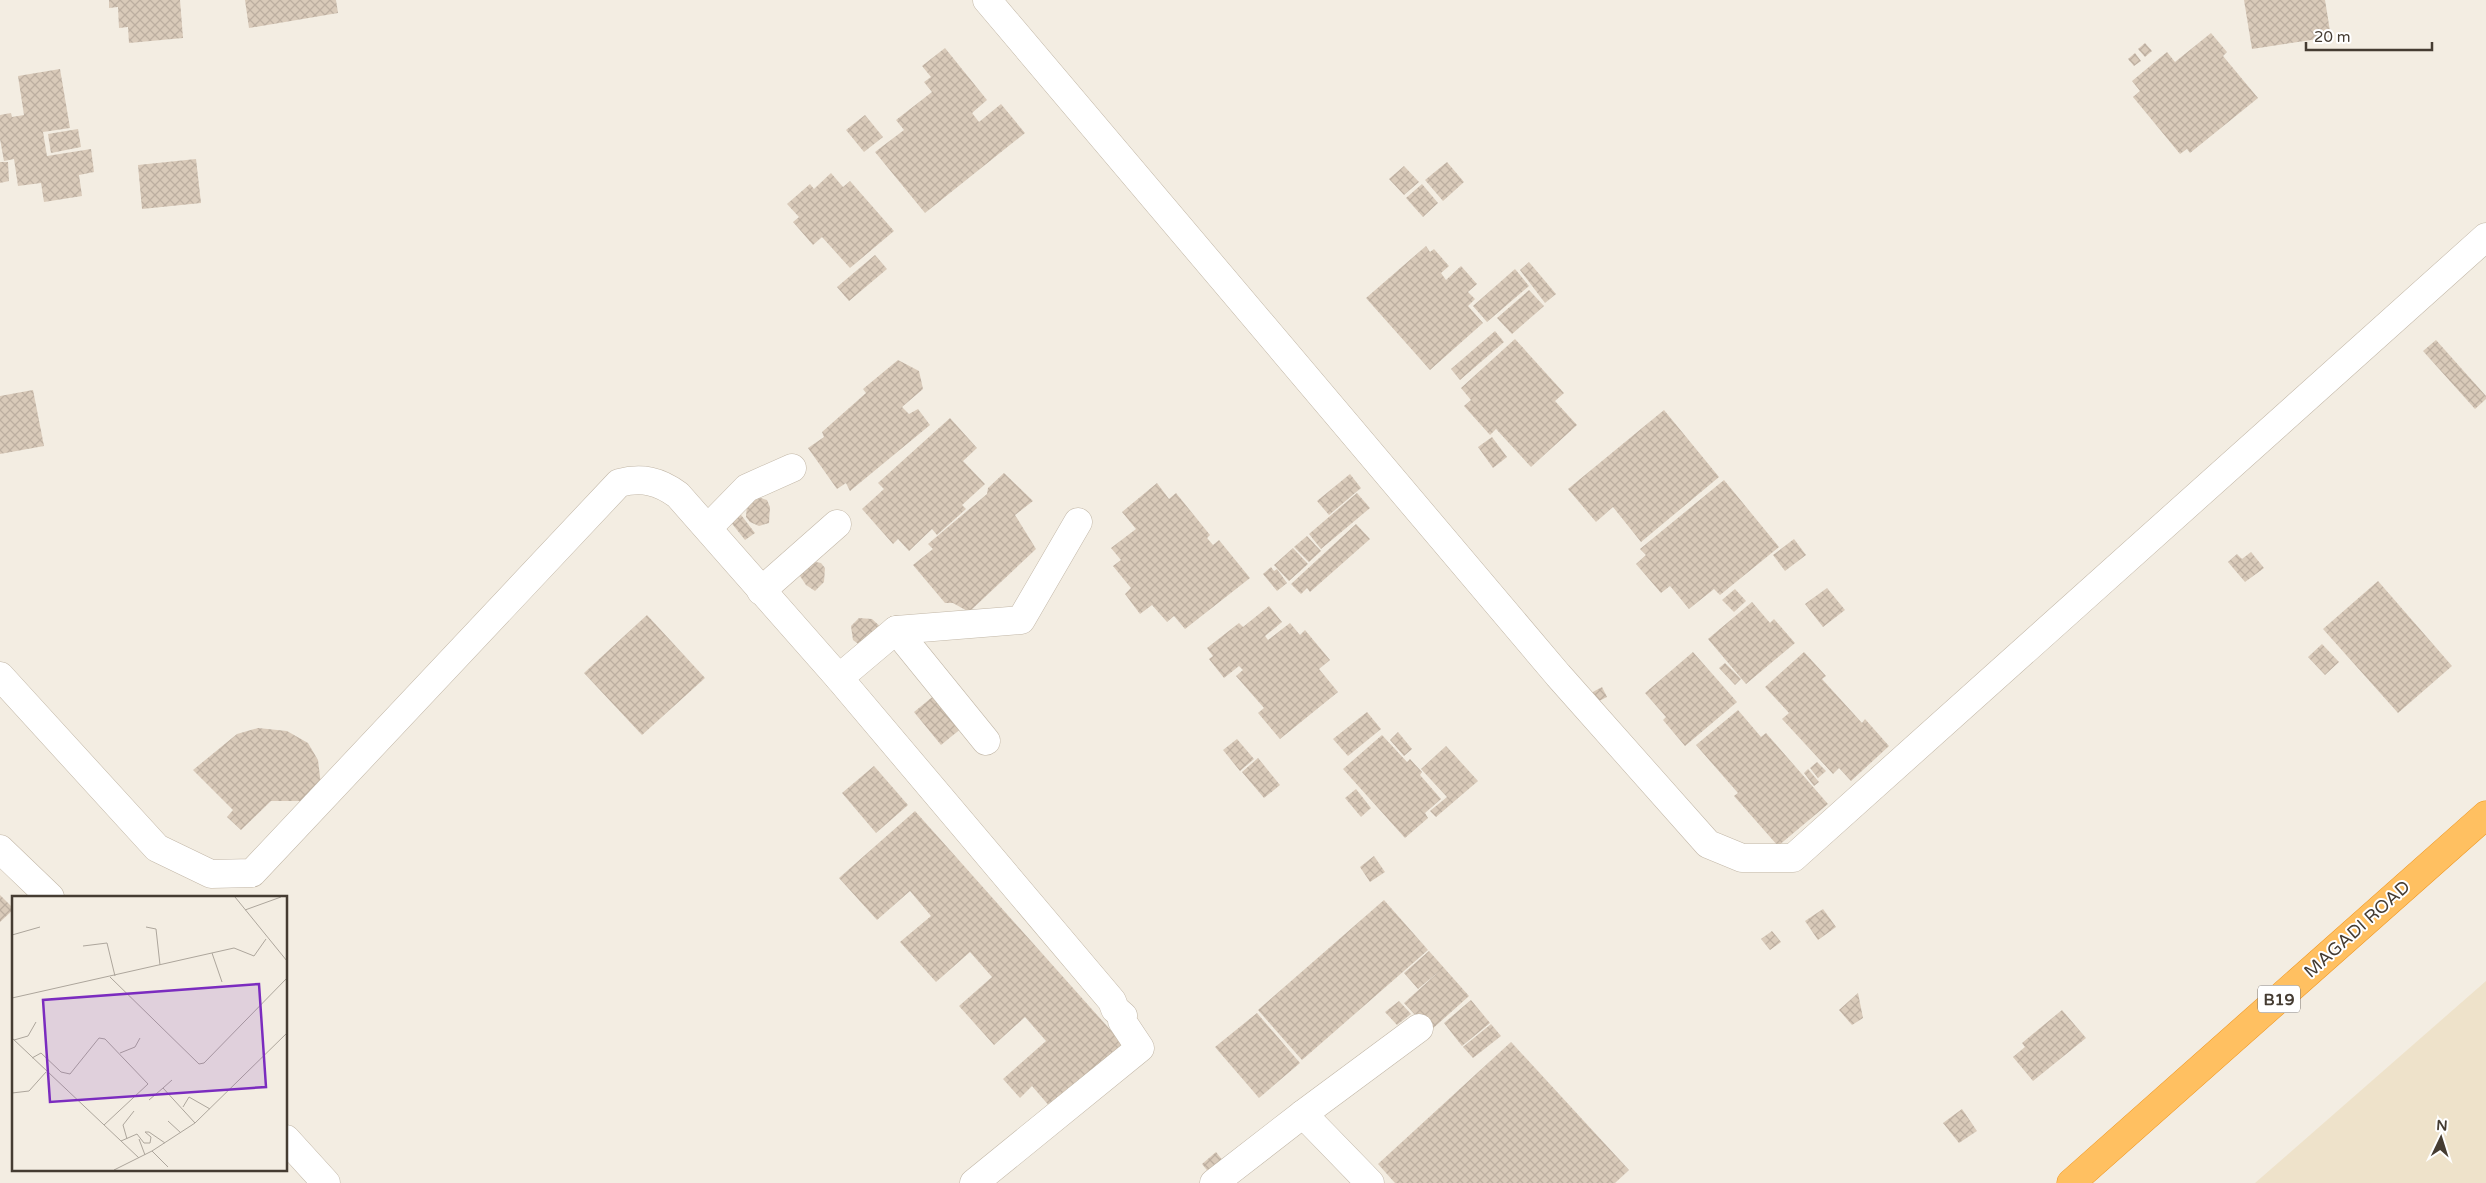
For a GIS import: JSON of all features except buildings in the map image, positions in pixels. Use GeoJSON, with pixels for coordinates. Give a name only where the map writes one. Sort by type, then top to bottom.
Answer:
{"type":"FeatureCollection","features":[{"type":"Feature","properties":{"kind":"highway","name":"MAGADI ROAD"},"geometry":{"type":"LineString","coordinates":[[2071,1183],[2486,815]]}},
{"type":"Feature","properties":{"kind":"street"},"geometry":{"type":"LineString","coordinates":[[987,0],[1558,675],[1708,844],[1742,858],[1793,858],[2486,237]]}},
{"type":"Feature","properties":{"kind":"street"},"geometry":{"type":"LineString","coordinates":[[708,528],[747,488],[792,468]]}},
{"type":"Feature","properties":{"kind":"street"},"geometry":{"type":"LineString","coordinates":[[0,676],[157,848],[211,874],[252,873],[619,483],[633,480],[652,481],[666,486],[678,495],[708,528],[839,678],[1112,1001],[1115,1009],[1123,1016],[1122,1021],[1140,1048],[974,1183]]}},
{"type":"Feature","properties":{"kind":"street"},"geometry":{"type":"LineString","coordinates":[[839,678],[896,630],[1022,620],[1078,522]]}},
{"type":"Feature","properties":{"kind":"street"},"geometry":{"type":"LineString","coordinates":[[761,590],[838,524]]}},
{"type":"Feature","properties":{"kind":"street"},"geometry":{"type":"LineString","coordinates":[[896,630],[986,741]]}},
{"type":"Feature","properties":{"kind":"street"},"geometry":{"type":"LineString","coordinates":[[0,849],[49,896]]}},
{"type":"Feature","properties":{"kind":"street"},"geometry":{"type":"LineString","coordinates":[[1214,1183],[1419,1028]]}},
{"type":"Feature","properties":{"kind":"street"},"geometry":{"type":"LineString","coordinates":[[1303,1114],[1370,1183]]}},
{"type":"Feature","properties":{"kind":"street"},"geometry":{"type":"LineString","coordinates":[[288,1141],[326,1183]]}},
{"type":"Feature","properties":{"kind":"shaded area"},"geometry":{"type":"Polygon","coordinates":[[[2486,981],[2486,1183],[2255,1183],[2486,981]]]}}]}
